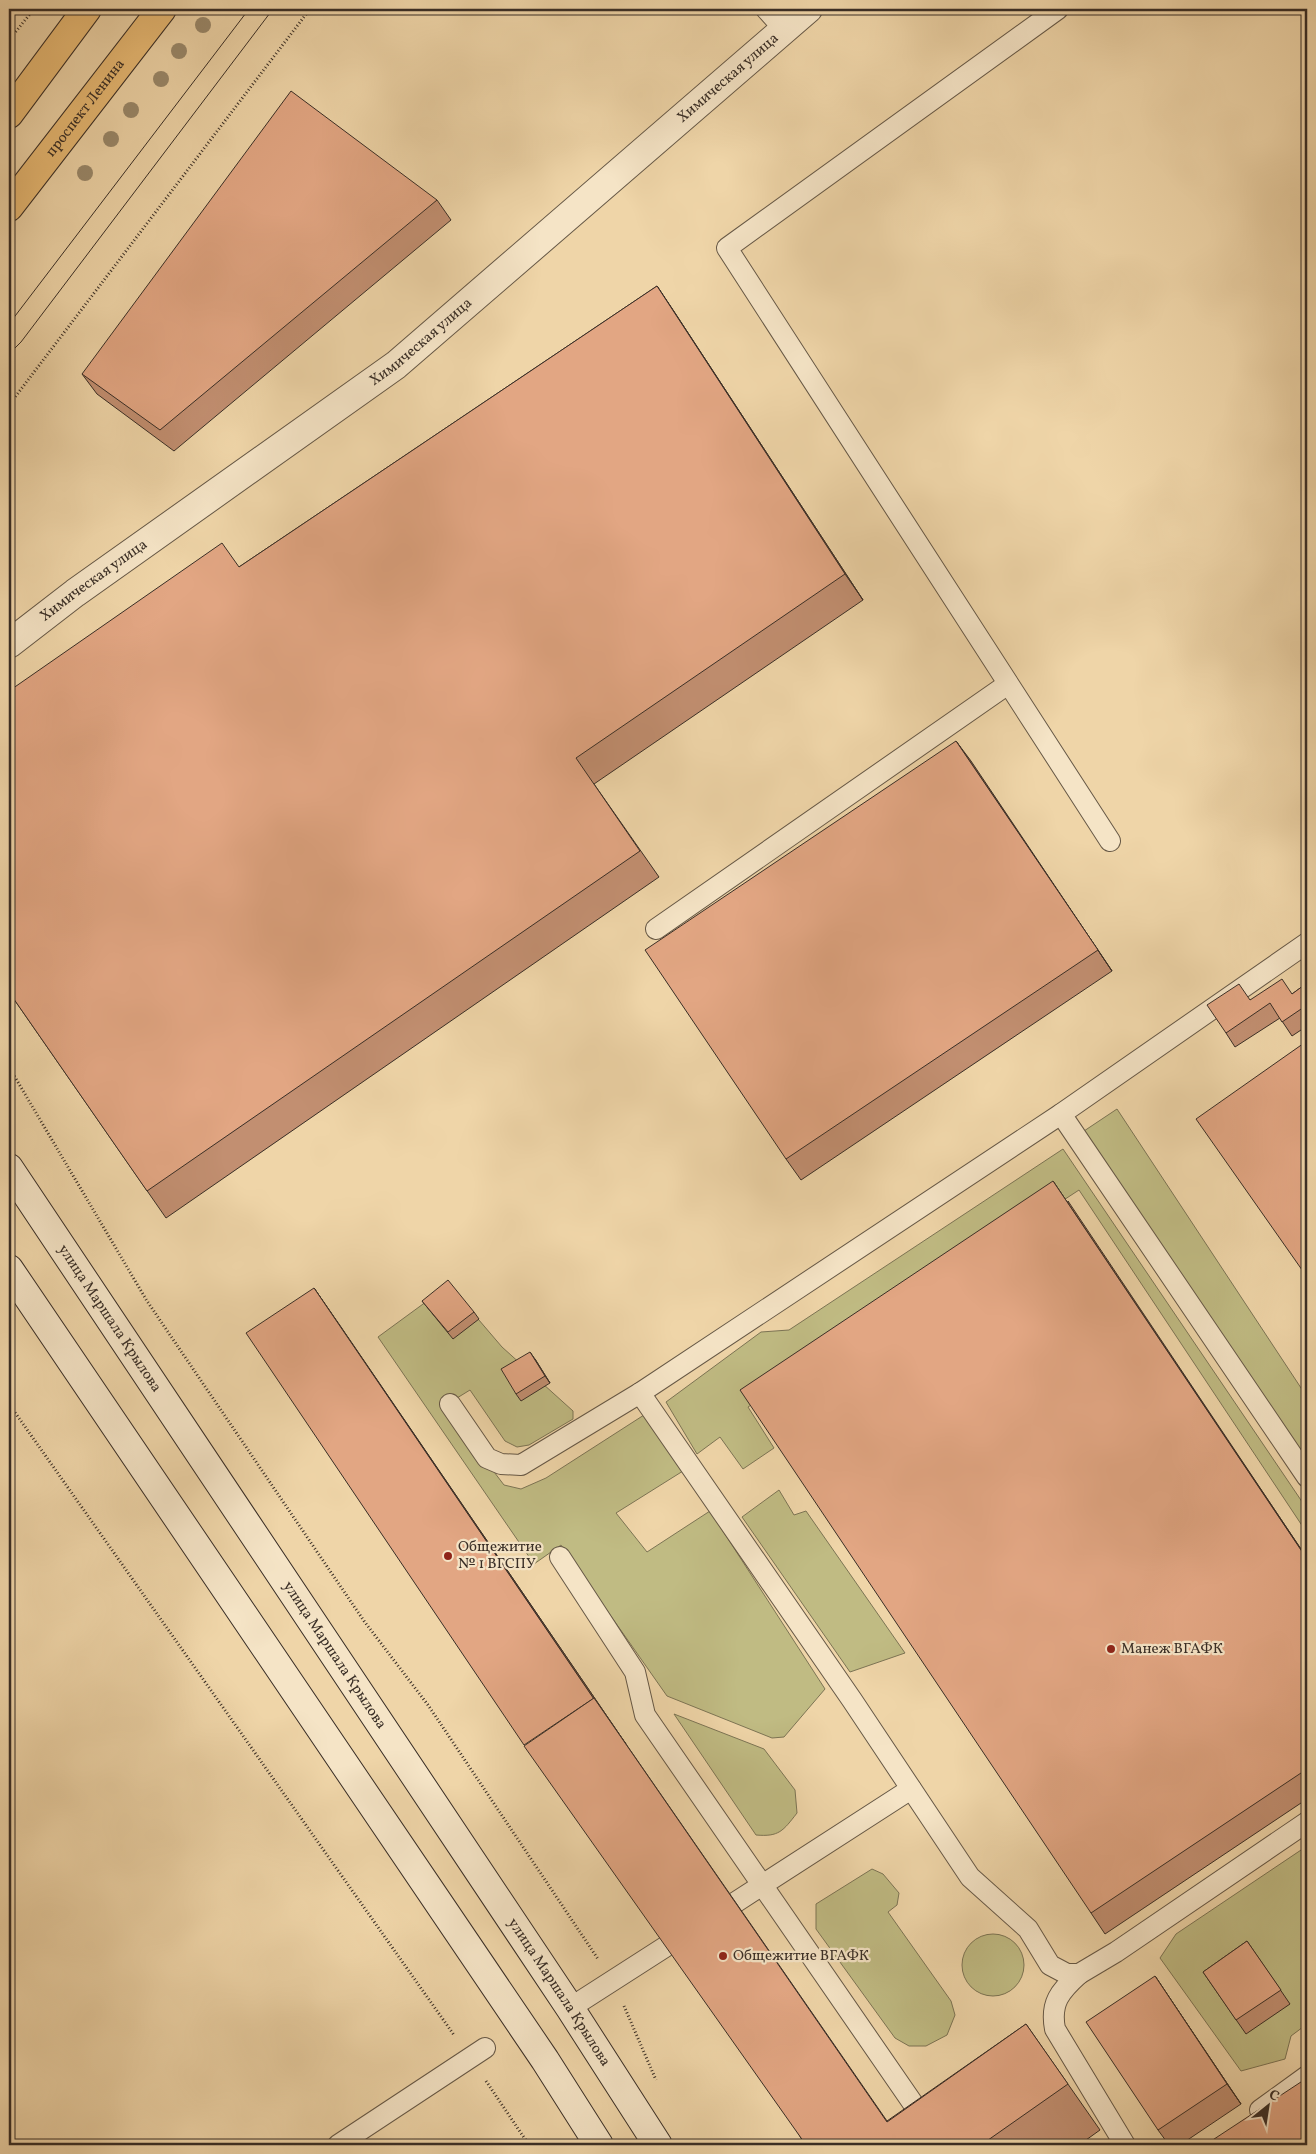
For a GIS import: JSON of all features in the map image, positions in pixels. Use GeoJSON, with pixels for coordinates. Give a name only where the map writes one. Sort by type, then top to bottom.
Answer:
{"type":"FeatureCollection","features":[{"type":"Feature","properties":{"kind":"main road"},"geometry":{"type":"LineString","coordinates":[[9,114],[87,9]]}},
{"type":"Feature","properties":{"kind":"main road","name":"проспект Ленина"},"geometry":{"type":"LineString","coordinates":[[9,206],[162,9]]}},
{"type":"Feature","properties":{"kind":"main road","name":"Химическая улица"},"geometry":{"type":"LineString","coordinates":[[9,644],[75,593],[396,365],[775,18],[808,9]]}},
{"type":"Feature","properties":{"kind":"main road","name":"улица Маршала Крылова"},"geometry":{"type":"LineString","coordinates":[[9,1168],[570,2008],[658,2145]]}},
{"type":"Feature","properties":{"kind":"main road"},"geometry":{"type":"LineString","coordinates":[[9,1269],[539,2052],[599,2145]]}},
{"type":"Feature","properties":{"kind":"lane"},"geometry":{"type":"LineString","coordinates":[[1058,9],[727,248],[1110,841]]}},
{"type":"Feature","properties":{"kind":"lane"},"geometry":{"type":"LineString","coordinates":[[656,929],[1008,684]]}},
{"type":"Feature","properties":{"kind":"lane"},"geometry":{"type":"LineString","coordinates":[[450,1404],[487,1458],[501,1464],[521,1465],[640,1393],[1061,1114],[1307,943]]}},
{"type":"Feature","properties":{"kind":"lane"},"geometry":{"type":"LineString","coordinates":[[1061,1114],[1307,1477]]}},
{"type":"Feature","properties":{"kind":"lane"},"geometry":{"type":"LineString","coordinates":[[640,1393],[852,1700],[970,1877],[1028,1929],[1050,1965],[1066,1974],[1079,1974]]}},
{"type":"Feature","properties":{"kind":"lane"},"geometry":{"type":"LineString","coordinates":[[560,1557],[635,1672],[645,1715],[915,2104]]}},
{"type":"Feature","properties":{"kind":"lane"},"geometry":{"type":"LineString","coordinates":[[736,1902],[910,1789]]}},
{"type":"Feature","properties":{"kind":"lane"},"geometry":{"type":"LineString","coordinates":[[1125,2145],[1046,2034],[1055,2003],[1067,1985],[1079,1974],[1116,1952],[1307,1822]]}},
{"type":"Feature","properties":{"kind":"lane"},"geometry":{"type":"LineString","coordinates":[[570,2008],[666,1947]]}},
{"type":"Feature","properties":{"kind":"lane"},"geometry":{"type":"LineString","coordinates":[[338,2145],[478,2053]]}},
{"type":"Feature","properties":{"kind":"lane"},"geometry":{"type":"LineString","coordinates":[[1243,2122],[1307,2076]]}},
{"type":"Feature","properties":{"kind":"path"},"geometry":{"type":"LineString","coordinates":[[9,40],[34,9]]}},
{"type":"Feature","properties":{"kind":"path"},"geometry":{"type":"LineString","coordinates":[[9,405],[310,9]]}},
{"type":"Feature","properties":{"kind":"path"},"geometry":{"type":"LineString","coordinates":[[9,1067],[147,1301],[364,1622],[428,1705],[613,1981],[657,2081]]}},
{"type":"Feature","properties":{"kind":"path"},"geometry":{"type":"LineString","coordinates":[[9,1404],[478,2053],[528,2145]]}},
{"type":"Feature","properties":{"kind":"shaded area"},"geometry":{"type":"Polygon","coordinates":[[[1117,1109],[1307,1397],[1307,1460],[1084,1131],[1117,1109]]]}},
{"type":"Feature","properties":{"kind":"shaded area"},"geometry":{"type":"Polygon","coordinates":[[[1063,1149],[1307,1509],[1307,1533],[1079,1190],[748,1407],[774,1448],[743,1469],[720,1437],[697,1454],[666,1402],[761,1332],[789,1330],[1063,1149]]]}},
{"type":"Feature","properties":{"kind":"shaded area"},"geometry":{"type":"Polygon","coordinates":[[[449,1285],[502,1347],[573,1411],[573,1419],[529,1445],[517,1447],[505,1441],[470,1390],[444,1406],[504,1485],[521,1489],[546,1478],[644,1415],[683,1471],[616,1513],[647,1552],[710,1511],[825,1689],[784,1737],[772,1738],[667,1696],[561,1545],[534,1564],[378,1337],[449,1285]]]}},
{"type":"Feature","properties":{"kind":"shaded area"},"geometry":{"type":"Polygon","coordinates":[[[779,1490],[794,1515],[806,1511],[905,1653],[850,1672],[742,1517],[779,1490]]]}},
{"type":"Feature","properties":{"kind":"shaded area"},"geometry":{"type":"Polygon","coordinates":[[[674,1714],[764,1749],[795,1790],[797,1813],[784,1828],[775,1834],[756,1835],[674,1714]]]}},
{"type":"Feature","properties":{"kind":"shaded area"},"geometry":{"type":"Polygon","coordinates":[[[1307,1846],[1307,2024],[1291,2036],[1285,2059],[1241,2071],[1160,1958],[1176,1934],[1307,1846]]]}},
{"type":"Feature","properties":{"kind":"shaded area"},"geometry":{"type":"Polygon","coordinates":[[[872,1869],[883,1874],[899,1893],[897,1905],[888,1912],[951,2001],[955,2015],[947,2035],[926,2046],[909,2046],[895,2038],[816,1929],[816,1904],[872,1869]]]}},
{"type":"Feature","properties":{"kind":"shaded area"},"geometry":{"type":"Polygon","coordinates":[[[987,1934],[999,1934],[1015,1943],[1022,1953],[1024,1965],[1022,1977],[1015,1987],[999,1996],[987,1996],[976,1991],[967,1982],[962,1971],[962,1959],[967,1948],[976,1939],[987,1934]]]}},
{"type":"Feature","properties":{"kind":"building"},"geometry":{"type":"Polygon","coordinates":[[[291,91],[437,200],[160,430],[82,374],[291,91]]]}},
{"type":"Feature","properties":{"kind":"building"},"geometry":{"type":"Polygon","coordinates":[[[657,286],[845,574],[576,758],[640,851],[147,1191],[9,992],[9,691],[222,543],[239,567],[657,286]]]}},
{"type":"Feature","properties":{"kind":"building"},"geometry":{"type":"Polygon","coordinates":[[[956,741],[1098,950],[786,1159],[645,950],[956,741]]]}},
{"type":"Feature","properties":{"kind":"building"},"geometry":{"type":"Polygon","coordinates":[[[1282,979],[1292,994],[1307,983],[1307,1005],[1282,1022],[1270,1003],[1226,1033],[1207,1005],[1239,984],[1250,1000],[1282,979]]]}},
{"type":"Feature","properties":{"kind":"building"},"geometry":{"type":"Polygon","coordinates":[[[1307,1041],[1307,1277],[1196,1119],[1307,1041]]]}},
{"type":"Feature","properties":{"kind":"building","name":"Манеж ВГАФК"},"geometry":{"type":"Polygon","coordinates":[[[1053,1181],[1307,1559],[1307,1769],[1091,1913],[740,1390],[1053,1181]]]}},
{"type":"Feature","properties":{"kind":"building"},"geometry":{"type":"Polygon","coordinates":[[[448,1280],[474,1312],[448,1332],[422,1301],[448,1280]]]}},
{"type":"Feature","properties":{"kind":"building","name":"Общежитие № 1 ВГСПУ"},"geometry":{"type":"Polygon","coordinates":[[[314,1288],[593,1698],[524,1745],[246,1333],[314,1288]]]}},
{"type":"Feature","properties":{"kind":"building"},"geometry":{"type":"Polygon","coordinates":[[[530,1352],[545,1376],[516,1394],[501,1369],[530,1352]]]}},
{"type":"Feature","properties":{"kind":"building","name":"Общежитие ВГАФК"},"geometry":{"type":"Polygon","coordinates":[[[594,1698],[887,2122],[1026,2024],[1068,2084],[981,2145],[806,2145],[524,1746],[594,1698]]]}},
{"type":"Feature","properties":{"kind":"building"},"geometry":{"type":"Polygon","coordinates":[[[1247,1941],[1281,1990],[1236,2020],[1203,1972],[1247,1941]]]}},
{"type":"Feature","properties":{"kind":"building"},"geometry":{"type":"Polygon","coordinates":[[[1155,1976],[1227,2084],[1158,2130],[1086,2022],[1155,1976]]]}},
{"type":"Feature","properties":{"kind":"building"},"geometry":{"type":"Polygon","coordinates":[[[1307,2078],[1307,2145],[1205,2145],[1307,2078]]]}},
{"type":"Feature","properties":{"kind":"tram line"},"geometry":{"type":"LineString","coordinates":[[9,324],[249,9]]}},
{"type":"Feature","properties":{"kind":"tram line"},"geometry":{"type":"LineString","coordinates":[[9,354],[21,342],[273,9]]}},
{"type":"Feature","properties":{"kind":"place","name":"Общежитие № 1 ВГСПУ"},"geometry":{"type":"Point","coordinates":[448,1556]}},
{"type":"Feature","properties":{"kind":"place","name":"Манеж ВГАФК"},"geometry":{"type":"Point","coordinates":[1111,1649]}},
{"type":"Feature","properties":{"kind":"place","name":"Общежитие ВГАФК"},"geometry":{"type":"Point","coordinates":[723,1956]}}]}
